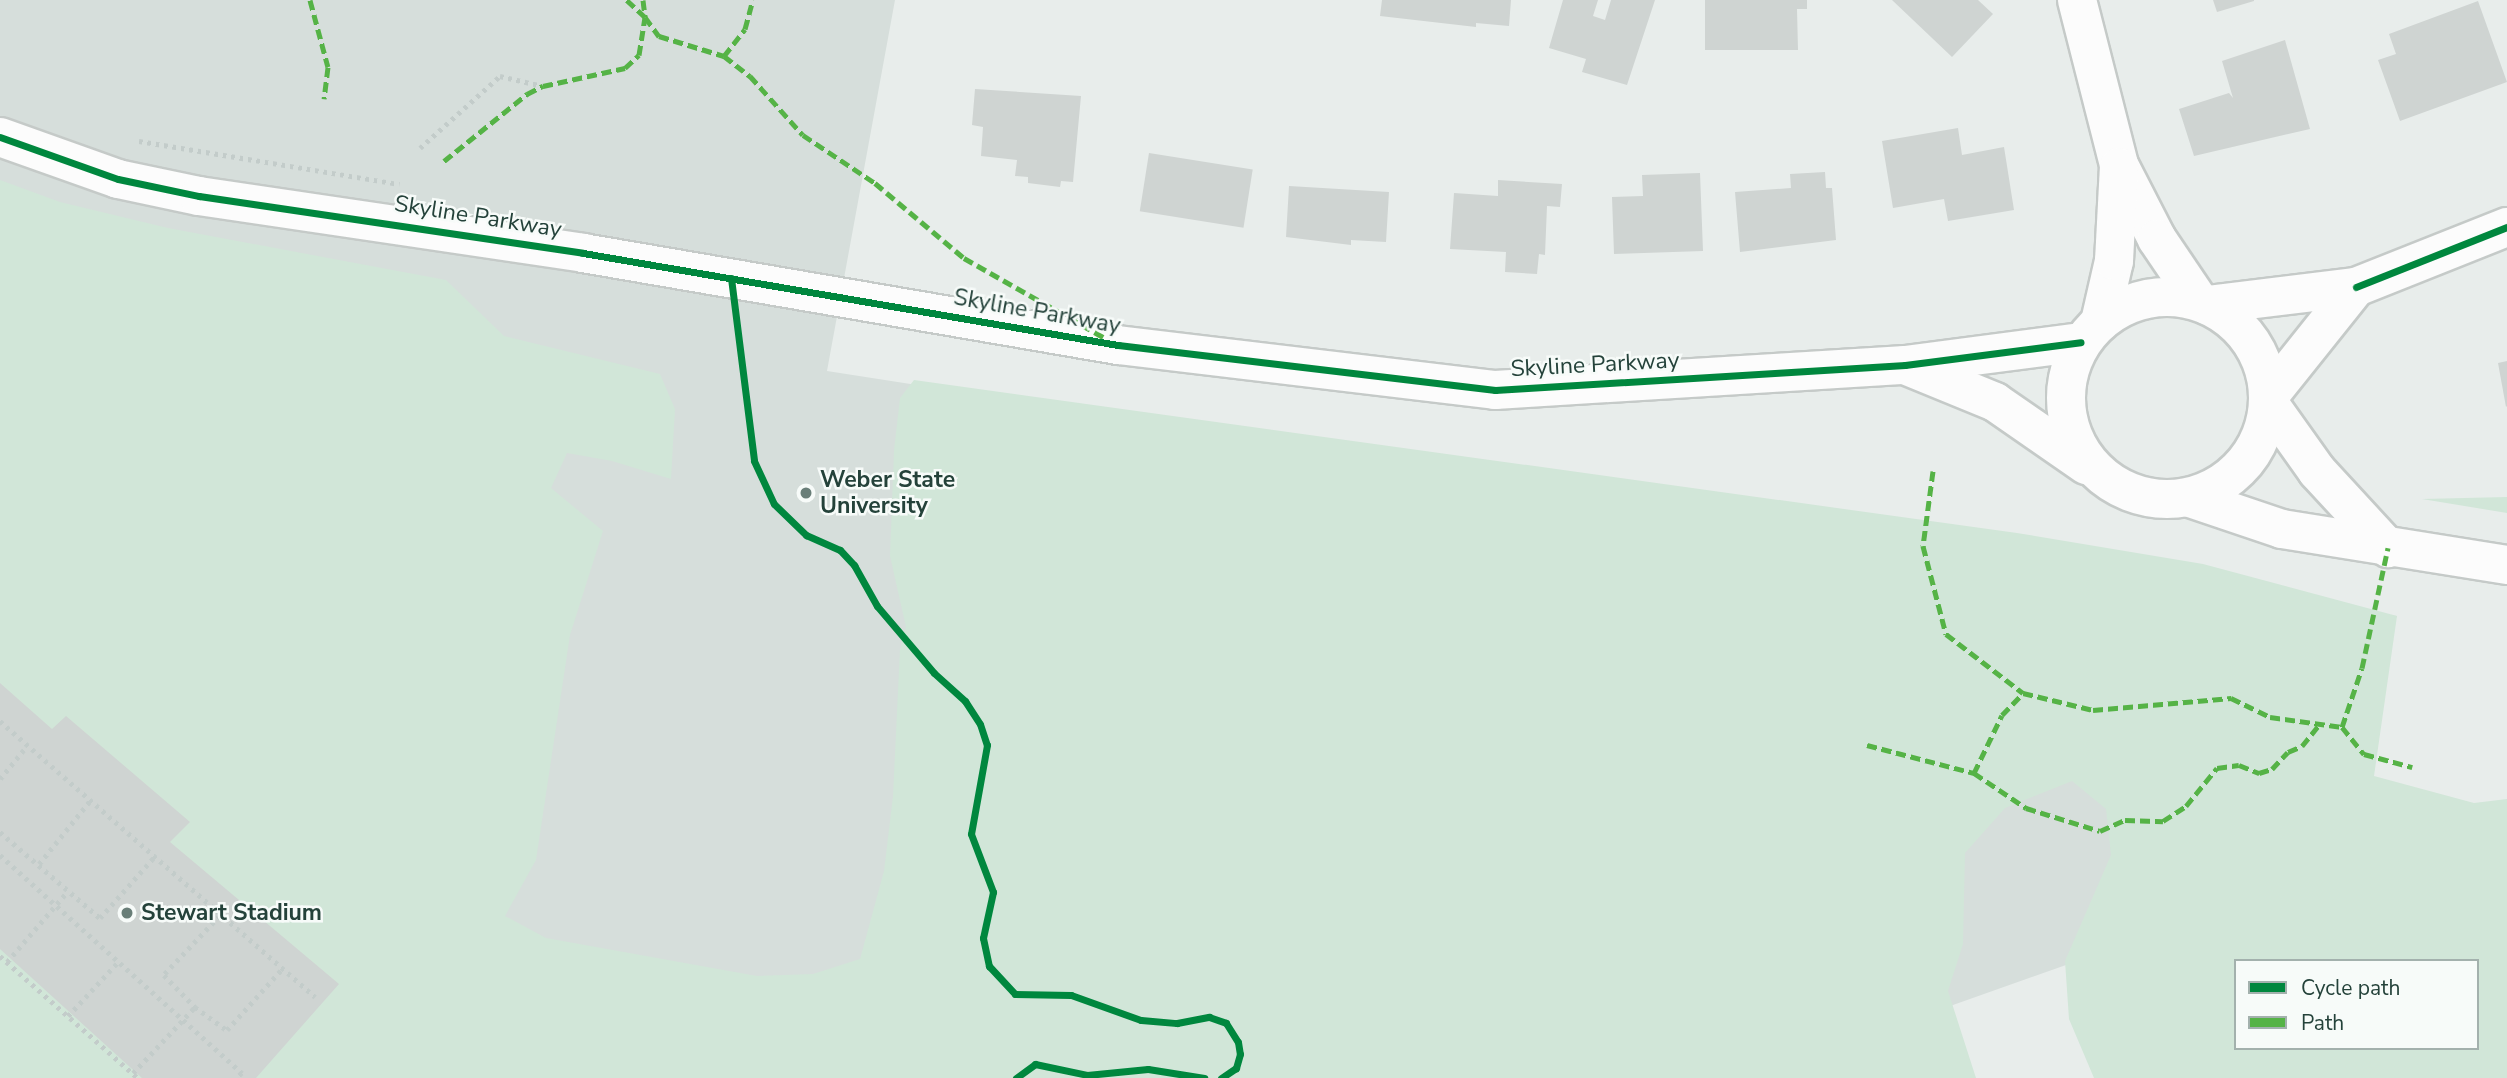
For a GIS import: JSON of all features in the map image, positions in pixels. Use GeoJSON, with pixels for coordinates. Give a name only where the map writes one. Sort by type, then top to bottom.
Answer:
{"type":"FeatureCollection","features":[{"type":"Feature","properties":{"kind":"street"},"geometry":{"type":"LineString","coordinates":[[2077,0],[2119,165],[2157,239],[2203,303],[2230,318],[2262,360],[2268,399],[2263,431],[2246,462],[2220,486],[2190,498],[2155,501],[2121,491],[2092,470],[2073,439],[2064,405],[2067,375],[2091,332],[2113,261],[2119,165]]}},
{"type":"Feature","properties":{"kind":"street","name":"Skyline Parkway"},"geometry":{"type":"LineString","coordinates":[[0,137],[118,179],[199,196],[490,237],[1118,345],[1494,390],[1905,365],[2091,332]]}},
{"type":"Feature","properties":{"kind":"street"},"geometry":{"type":"LineString","coordinates":[[2091,332],[2137,300],[2163,296],[2203,303],[2356,287],[2507,227]]}},
{"type":"Feature","properties":{"kind":"street"},"geometry":{"type":"LineString","coordinates":[[2268,399],[2356,287]]}},
{"type":"Feature","properties":{"kind":"street","name":"Skyline Parkway"},"geometry":{"type":"LineString","coordinates":[[1905,365],[1995,402],[2092,470]]}},
{"type":"Feature","properties":{"kind":"street"},"geometry":{"type":"LineString","coordinates":[[2268,399],[2317,471],[2388,548]]}},
{"type":"Feature","properties":{"kind":"street"},"geometry":{"type":"LineString","coordinates":[[2190,498],[2281,529],[2507,565]]}},
{"type":"Feature","properties":{"kind":"path"},"geometry":{"type":"LineString","coordinates":[[420,148],[500,76],[543,86]]}},
{"type":"Feature","properties":{"kind":"path"},"geometry":{"type":"LineString","coordinates":[[134,141],[411,187]]}},
{"type":"Feature","properties":{"kind":"path"},"geometry":{"type":"LineString","coordinates":[[0,721],[26,747],[315,997]]}},
{"type":"Feature","properties":{"kind":"path"},"geometry":{"type":"LineString","coordinates":[[0,779],[26,747]]}},
{"type":"Feature","properties":{"kind":"path"},"geometry":{"type":"LineString","coordinates":[[38,864],[89,802]]}},
{"type":"Feature","properties":{"kind":"path"},"geometry":{"type":"LineString","coordinates":[[0,832],[100,918],[155,856]]}},
{"type":"Feature","properties":{"kind":"path"},"geometry":{"type":"LineString","coordinates":[[0,842],[5,837]]}},
{"type":"Feature","properties":{"kind":"path"},"geometry":{"type":"LineString","coordinates":[[0,855],[242,1073],[237,1078]]}},
{"type":"Feature","properties":{"kind":"path"},"geometry":{"type":"LineString","coordinates":[[7,962],[67,892]]}},
{"type":"Feature","properties":{"kind":"path"},"geometry":{"type":"LineString","coordinates":[[220,916],[164,975],[195,1007],[226,1030],[282,970]]}},
{"type":"Feature","properties":{"kind":"path"},"geometry":{"type":"LineString","coordinates":[[0,956],[138,1078]]}},
{"type":"Feature","properties":{"kind":"path"},"geometry":{"type":"LineString","coordinates":[[68,1016],[118,962]]}},
{"type":"Feature","properties":{"kind":"path"},"geometry":{"type":"LineString","coordinates":[[133,1073],[195,1007]]}},
{"type":"Feature","properties":{"kind":"shaded area","name":"Weber State University"},"geometry":{"type":"Polygon","coordinates":[[[0,0],[895,0],[827,371],[2397,616],[2237,959],[2066,965],[1747,1078],[0,1078],[0,0]]]}},
{"type":"Feature","properties":{"kind":"green space","name":"Weber State University"},"geometry":{"type":"Polygon","coordinates":[[[0,180],[60,202],[168,228],[446,280],[504,336],[660,374],[675,409],[671,479],[612,461],[567,453],[551,488],[603,531],[570,635],[536,860],[505,916],[546,938],[757,976],[813,974],[860,959],[884,871],[893,796],[900,649],[906,627],[890,556],[894,450],[900,398],[914,380],[2017,533],[2203,564],[2397,616],[2374,776],[2474,803],[2507,799],[2507,1078],[2094,1078],[2069,1019],[2065,961],[2111,855],[2106,809],[2072,781],[2005,808],[1965,853],[1963,944],[1948,991],[1976,1078],[0,1078],[0,180]]]}},
{"type":"Feature","properties":{"kind":"green space"},"geometry":{"type":"Polygon","coordinates":[[[2507,497],[2507,513],[2422,499],[2507,497]]]}},
{"type":"Feature","properties":{"kind":"building"},"geometry":{"type":"Polygon","coordinates":[[[1382,0],[1511,0],[1509,26],[1476,23],[1476,27],[1380,16],[1382,0]]]}},
{"type":"Feature","properties":{"kind":"building"},"geometry":{"type":"Polygon","coordinates":[[[1563,0],[1598,0],[1593,16],[1605,20],[1611,0],[1655,0],[1627,85],[1582,72],[1586,59],[1549,48],[1563,0]]]}},
{"type":"Feature","properties":{"kind":"building"},"geometry":{"type":"Polygon","coordinates":[[[1705,0],[1807,0],[1807,9],[1797,9],[1798,50],[1705,50],[1705,0]]]}},
{"type":"Feature","properties":{"kind":"building"},"geometry":{"type":"Polygon","coordinates":[[[1892,0],[1978,0],[1993,14],[1952,57],[1892,0]]]}},
{"type":"Feature","properties":{"kind":"building"},"geometry":{"type":"Polygon","coordinates":[[[2213,0],[2254,0],[2254,1],[2217,12],[2213,0]]]}},
{"type":"Feature","properties":{"kind":"building"},"geometry":{"type":"Polygon","coordinates":[[[2478,1],[2507,82],[2400,121],[2378,60],[2396,54],[2389,34],[2478,1]]]}},
{"type":"Feature","properties":{"kind":"building"},"geometry":{"type":"Polygon","coordinates":[[[2285,40],[2310,129],[2194,156],[2179,109],[2229,93],[2233,98],[2222,61],[2285,40]]]}},
{"type":"Feature","properties":{"kind":"building"},"geometry":{"type":"Polygon","coordinates":[[[975,89],[1081,96],[1073,182],[1061,181],[1060,187],[1028,183],[1028,177],[1015,176],[1017,160],[981,156],[983,127],[972,125],[975,89]]]}},
{"type":"Feature","properties":{"kind":"building"},"geometry":{"type":"Polygon","coordinates":[[[1958,128],[1962,155],[2004,147],[2014,210],[1948,221],[1944,199],[1893,208],[1882,141],[1958,128]]]}},
{"type":"Feature","properties":{"kind":"building"},"geometry":{"type":"Polygon","coordinates":[[[1149,153],[1253,169],[1243,228],[1140,211],[1149,153]]]}},
{"type":"Feature","properties":{"kind":"building"},"geometry":{"type":"Polygon","coordinates":[[[1825,172],[1826,188],[1832,188],[1836,240],[1740,252],[1735,192],[1791,188],[1790,174],[1825,172]]]}},
{"type":"Feature","properties":{"kind":"building"},"geometry":{"type":"Polygon","coordinates":[[[1700,173],[1703,251],[1614,254],[1612,197],[1643,196],[1642,175],[1700,173]]]}},
{"type":"Feature","properties":{"kind":"building"},"geometry":{"type":"Polygon","coordinates":[[[1498,180],[1562,184],[1560,207],[1547,206],[1545,255],[1539,254],[1537,274],[1505,272],[1506,252],[1450,249],[1454,193],[1498,196],[1498,180]]]}},
{"type":"Feature","properties":{"kind":"building"},"geometry":{"type":"Polygon","coordinates":[[[1289,186],[1389,192],[1386,242],[1351,240],[1351,245],[1286,237],[1289,186]]]}},
{"type":"Feature","properties":{"kind":"building"},"geometry":{"type":"Polygon","coordinates":[[[2507,361],[2507,406],[2506,407],[2498,363],[2507,361]]]}},
{"type":"Feature","properties":{"kind":"building","name":"Stewart Stadium"},"geometry":{"type":"Polygon","coordinates":[[[0,683],[52,729],[66,716],[190,822],[170,842],[339,984],[256,1078],[142,1078],[0,949],[0,683]]]}},
{"type":"Feature","properties":{"kind":"marked path"},"geometry":{"type":"LineString","coordinates":[[310,0],[328,67],[324,99]]}},
{"type":"Feature","properties":{"kind":"marked path"},"geometry":{"type":"LineString","coordinates":[[444,161],[527,94],[543,86],[625,68],[639,55],[645,17],[627,0]]}},
{"type":"Feature","properties":{"kind":"marked path"},"geometry":{"type":"LineString","coordinates":[[643,0],[645,17],[659,36],[724,56],[750,76],[803,135],[875,183],[964,258],[1103,337]]}},
{"type":"Feature","properties":{"kind":"marked path"},"geometry":{"type":"LineString","coordinates":[[724,56],[745,29],[753,0]]}},
{"type":"Feature","properties":{"kind":"marked path"},"geometry":{"type":"LineString","coordinates":[[1933,471],[1923,546],[1946,634],[2023,693],[2093,710],[2231,698],[2270,717],[2342,727],[2364,754],[2412,767]]}},
{"type":"Feature","properties":{"kind":"marked path"},"geometry":{"type":"LineString","coordinates":[[2342,727],[2362,668],[2388,548]]}},
{"type":"Feature","properties":{"kind":"marked path"},"geometry":{"type":"LineString","coordinates":[[1974,773],[2002,715],[2023,693]]}},
{"type":"Feature","properties":{"kind":"marked path"},"geometry":{"type":"LineString","coordinates":[[1867,745],[1974,773],[2026,808],[2100,831],[2125,820],[2163,821],[2186,806],[2217,768],[2239,765],[2259,773],[2272,769],[2288,752],[2302,746],[2320,724]]}},
{"type":"Feature","properties":{"kind":"cycle path"},"geometry":{"type":"LineString","coordinates":[[0,137],[118,179],[199,196],[583,253],[1118,345],[1495,390],[1905,365],[2081,342]]}},
{"type":"Feature","properties":{"kind":"cycle path"},"geometry":{"type":"LineString","coordinates":[[2356,287],[2507,227]]}},
{"type":"Feature","properties":{"kind":"cycle path"},"geometry":{"type":"LineString","coordinates":[[731,278],[754,461],[774,504],[806,535],[840,550],[854,565],[877,606],[934,673],[965,701],[980,724],[987,745],[971,834],[993,892],[983,938],[989,966],[1015,994],[1071,995],[1141,1020],[1177,1023],[1209,1017],[1226,1023],[1238,1042],[1240,1054],[1236,1068],[1221,1078]]}},
{"type":"Feature","properties":{"kind":"cycle path"},"geometry":{"type":"LineString","coordinates":[[1016,1078],[1035,1064],[1087,1075],[1148,1069],[1204,1078]]}},
{"type":"Feature","properties":{"kind":"place","name":"Weber State University"},"geometry":{"type":"Point","coordinates":[806,493]}},
{"type":"Feature","properties":{"kind":"place","name":"Stewart Stadium"},"geometry":{"type":"Point","coordinates":[127,913]}}]}
